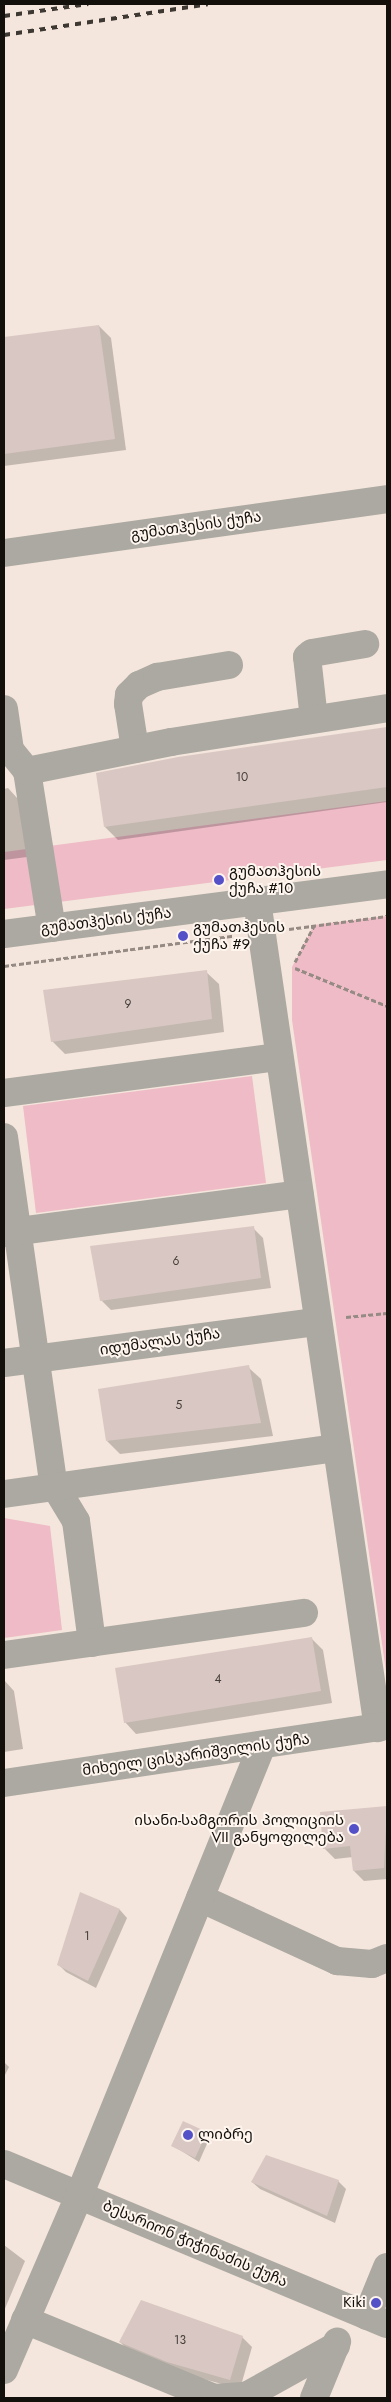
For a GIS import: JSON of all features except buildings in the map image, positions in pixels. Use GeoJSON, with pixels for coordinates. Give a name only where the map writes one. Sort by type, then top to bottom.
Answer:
{"type":"FeatureCollection","features":[{"type":"Feature","properties":{"kind":"street","name":"გუმათჰესის ქუჩა"},"geometry":{"type":"LineString","coordinates":[[4,553],[387,499]]}},
{"type":"Feature","properties":{"kind":"street"},"geometry":{"type":"LineString","coordinates":[[314,719],[308,657],[312,653],[365,644]]}},
{"type":"Feature","properties":{"kind":"street"},"geometry":{"type":"LineString","coordinates":[[135,749],[128,704],[130,695],[139,685],[157,677],[229,665]]}},
{"type":"Feature","properties":{"kind":"street"},"geometry":{"type":"LineString","coordinates":[[27,771],[135,749],[387,708]]}},
{"type":"Feature","properties":{"kind":"street"},"geometry":{"type":"LineString","coordinates":[[4,709],[7,749],[27,771],[52,928]]}},
{"type":"Feature","properties":{"kind":"street","name":"გუმათჰესის ქუჩა"},"geometry":{"type":"LineString","coordinates":[[4,934],[387,884]]}},
{"type":"Feature","properties":{"kind":"street"},"geometry":{"type":"LineString","coordinates":[[257,901],[317,1322],[383,1727]]}},
{"type":"Feature","properties":{"kind":"street"},"geometry":{"type":"LineString","coordinates":[[4,1092],[279,1057]]}},
{"type":"Feature","properties":{"kind":"street"},"geometry":{"type":"LineString","coordinates":[[4,1137],[11,1232],[38,1358],[56,1487],[76,1522],[92,1643]]}},
{"type":"Feature","properties":{"kind":"street"},"geometry":{"type":"LineString","coordinates":[[11,1232],[299,1194]]}},
{"type":"Feature","properties":{"kind":"street","name":"იდუმალას ქუჩა"},"geometry":{"type":"LineString","coordinates":[[4,1363],[317,1322]]}},
{"type":"Feature","properties":{"kind":"street"},"geometry":{"type":"LineString","coordinates":[[4,1494],[337,1448]]}},
{"type":"Feature","properties":{"kind":"street"},"geometry":{"type":"LineString","coordinates":[[4,1655],[304,1613]]}},
{"type":"Feature","properties":{"kind":"street","name":"მიხეილ ცისკარიშვილის ქუჩა"},"geometry":{"type":"LineString","coordinates":[[4,1782],[383,1727]]}},
{"type":"Feature","properties":{"kind":"street"},"geometry":{"type":"LineString","coordinates":[[4,2370],[79,2196],[262,1746]]}},
{"type":"Feature","properties":{"kind":"street"},"geometry":{"type":"LineString","coordinates":[[200,1898],[337,1961],[372,1964],[387,1958]]}},
{"type":"Feature","properties":{"kind":"street","name":"ბესარიონ ჭიჭინაძის ქუჩა"},"geometry":{"type":"LineString","coordinates":[[4,2164],[368,2317]]}},
{"type":"Feature","properties":{"kind":"street"},"geometry":{"type":"LineString","coordinates":[[25,2320],[214,2398],[246,2396],[336,2346],[368,2317],[387,2266]]}},
{"type":"Feature","properties":{"kind":"street"},"geometry":{"type":"LineString","coordinates":[[314,2398],[336,2346]]}},
{"type":"Feature","properties":{"kind":"path"},"geometry":{"type":"LineString","coordinates":[[4,966],[387,916]]}},
{"type":"Feature","properties":{"kind":"path"},"geometry":{"type":"LineString","coordinates":[[314,925],[292,967],[387,1006]]}},
{"type":"Feature","properties":{"kind":"path"},"geometry":{"type":"LineString","coordinates":[[317,1322],[387,1313]]}},
{"type":"Feature","properties":{"kind":"shaded area"},"geometry":{"type":"Polygon","coordinates":[[[387,801],[387,860],[4,909],[4,852],[387,801]]]}},
{"type":"Feature","properties":{"kind":"shaded area"},"geometry":{"type":"Polygon","coordinates":[[[387,916],[387,1678],[292,1020],[292,967],[314,925],[387,916]]]}},
{"type":"Feature","properties":{"kind":"shaded area"},"geometry":{"type":"Polygon","coordinates":[[[252,1076],[266,1183],[36,1213],[23,1106],[252,1076]]]}},
{"type":"Feature","properties":{"kind":"shaded area"},"geometry":{"type":"Polygon","coordinates":[[[4,1518],[50,1526],[62,1630],[4,1638],[4,1518]]]}},
{"type":"Feature","properties":{"kind":"railway"},"geometry":{"type":"LineString","coordinates":[[4,16],[88,4]]}},
{"type":"Feature","properties":{"kind":"railway"},"geometry":{"type":"LineString","coordinates":[[4,35],[208,4]]}},
{"type":"Feature","properties":{"kind":"place","name":"გუმათჰესის ქუჩა #10"},"geometry":{"type":"Point","coordinates":[219,880]}},
{"type":"Feature","properties":{"kind":"place","name":"გუმათჰესის ქუჩა #9"},"geometry":{"type":"Point","coordinates":[183,936]}},
{"type":"Feature","properties":{"kind":"place","name":"ისანი-სამგორის პოლიციის VII განყოფილება"},"geometry":{"type":"Point","coordinates":[354,1829]}},
{"type":"Feature","properties":{"kind":"place","name":"ლიბრე"},"geometry":{"type":"Point","coordinates":[188,2135]}},
{"type":"Feature","properties":{"kind":"place","name":"Kiki"},"geometry":{"type":"Point","coordinates":[376,2303]}}]}
